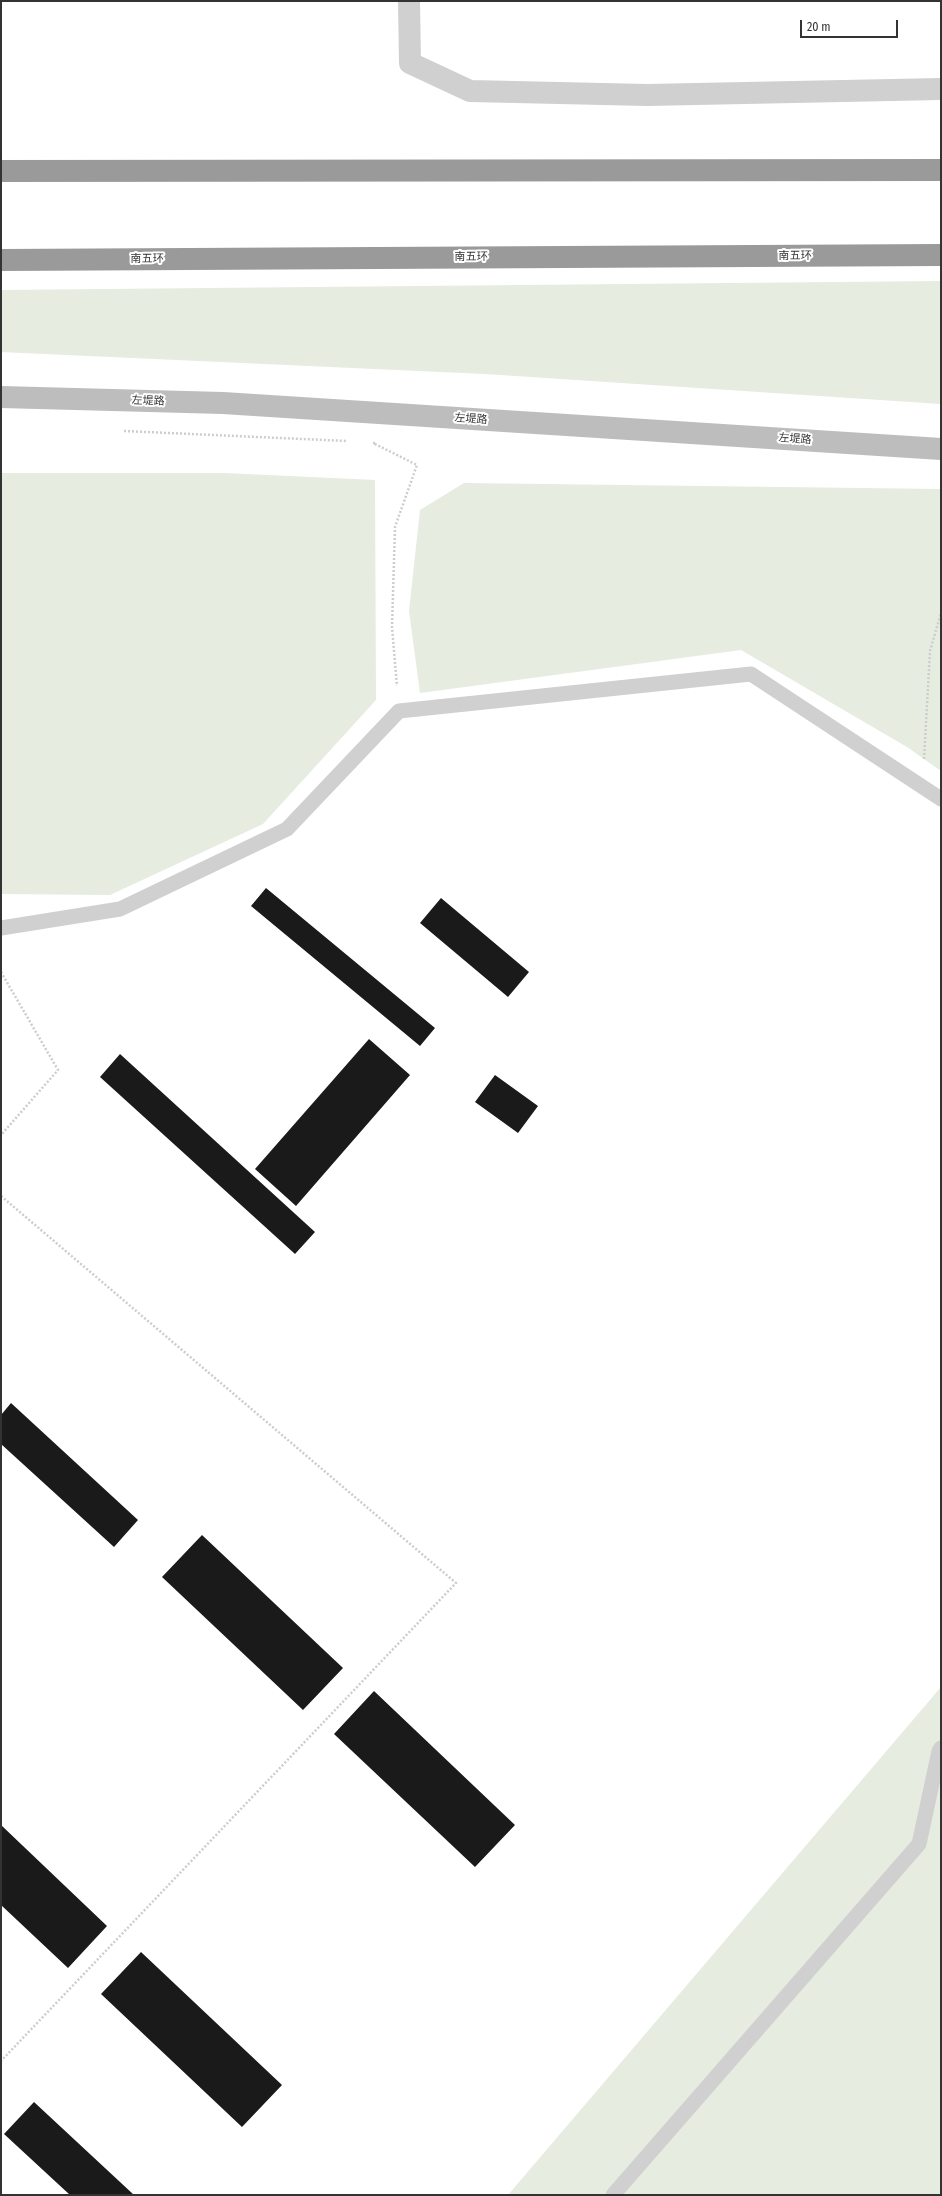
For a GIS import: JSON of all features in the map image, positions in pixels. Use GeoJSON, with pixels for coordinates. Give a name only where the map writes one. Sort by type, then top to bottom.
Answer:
{"type":"FeatureCollection","features":[{"type":"Feature","properties":{"kind":"highway"},"geometry":{"type":"LineString","coordinates":[[1,171],[941,170]]}},
{"type":"Feature","properties":{"kind":"highway","name":"南五环"},"geometry":{"type":"LineString","coordinates":[[1,260],[941,255]]}},
{"type":"Feature","properties":{"kind":"main road","name":"左堤路"},"geometry":{"type":"LineString","coordinates":[[1,397],[223,403],[941,448]]}},
{"type":"Feature","properties":{"kind":"street"},"geometry":{"type":"LineString","coordinates":[[409,1],[410,62],[470,90],[647,95],[941,89]]}},
{"type":"Feature","properties":{"kind":"lane"},"geometry":{"type":"LineString","coordinates":[[1,928],[120,909],[287,829],[399,711],[751,674],[941,799]]}},
{"type":"Feature","properties":{"kind":"lane"},"geometry":{"type":"LineString","coordinates":[[613,2195],[919,1844],[939,1751],[941,1748]]}},
{"type":"Feature","properties":{"kind":"path"},"geometry":{"type":"LineString","coordinates":[[120,431],[350,442]]}},
{"type":"Feature","properties":{"kind":"path"},"geometry":{"type":"LineString","coordinates":[[365,442],[381,443]]}},
{"type":"Feature","properties":{"kind":"path"},"geometry":{"type":"LineString","coordinates":[[373,443],[418,465],[395,527],[392,627],[399,711]]}},
{"type":"Feature","properties":{"kind":"path"},"geometry":{"type":"LineString","coordinates":[[922,787],[930,652],[941,613]]}},
{"type":"Feature","properties":{"kind":"path"},"geometry":{"type":"LineString","coordinates":[[1,972],[58,1070],[1,1135]]}},
{"type":"Feature","properties":{"kind":"path"},"geometry":{"type":"LineString","coordinates":[[1,1196],[456,1583],[1,2061]]}},
{"type":"Feature","properties":{"kind":"shaded area"},"geometry":{"type":"Polygon","coordinates":[[[941,281],[941,404],[485,374],[1,352],[1,290],[941,281]]]}},
{"type":"Feature","properties":{"kind":"shaded area"},"geometry":{"type":"Polygon","coordinates":[[[1,473],[224,473],[375,480],[376,700],[263,824],[110,895],[1,894],[1,473]]]}},
{"type":"Feature","properties":{"kind":"shaded area"},"geometry":{"type":"Polygon","coordinates":[[[464,483],[941,489],[941,771],[907,747],[741,650],[420,693],[409,611],[420,510],[464,483]]]}},
{"type":"Feature","properties":{"kind":"shaded area"},"geometry":{"type":"Polygon","coordinates":[[[941,1687],[941,2195],[508,2195],[941,1687]]]}},
{"type":"Feature","properties":{"kind":"building"},"geometry":{"type":"Polygon","coordinates":[[[266,888],[435,1028],[420,1046],[251,906],[266,888]]]}},
{"type":"Feature","properties":{"kind":"building"},"geometry":{"type":"Polygon","coordinates":[[[441,898],[529,972],[508,997],[420,923],[441,898]]]}},
{"type":"Feature","properties":{"kind":"building"},"geometry":{"type":"Polygon","coordinates":[[[369,1039],[410,1075],[296,1206],[255,1169],[369,1039]]]}},
{"type":"Feature","properties":{"kind":"building"},"geometry":{"type":"Polygon","coordinates":[[[120,1054],[315,1232],[295,1254],[100,1077],[120,1054]]]}},
{"type":"Feature","properties":{"kind":"building"},"geometry":{"type":"Polygon","coordinates":[[[495,1075],[538,1106],[518,1133],[475,1102],[495,1075]]]}},
{"type":"Feature","properties":{"kind":"building"},"geometry":{"type":"Polygon","coordinates":[[[11,1403],[138,1520],[114,1547],[1,1444],[1,1415],[11,1403]]]}},
{"type":"Feature","properties":{"kind":"building"},"geometry":{"type":"Polygon","coordinates":[[[202,1535],[343,1668],[303,1710],[162,1577],[202,1535]]]}},
{"type":"Feature","properties":{"kind":"building"},"geometry":{"type":"Polygon","coordinates":[[[374,1691],[515,1825],[475,1867],[334,1734],[374,1691]]]}},
{"type":"Feature","properties":{"kind":"building"},"geometry":{"type":"Polygon","coordinates":[[[1,1825],[107,1926],[68,1968],[1,1905],[1,1825]]]}},
{"type":"Feature","properties":{"kind":"building"},"geometry":{"type":"Polygon","coordinates":[[[141,1952],[282,2085],[242,2127],[101,1994],[141,1952]]]}},
{"type":"Feature","properties":{"kind":"building"},"geometry":{"type":"Polygon","coordinates":[[[34,2102],[134,2195],[70,2195],[4,2134],[34,2102]]]}}]}
